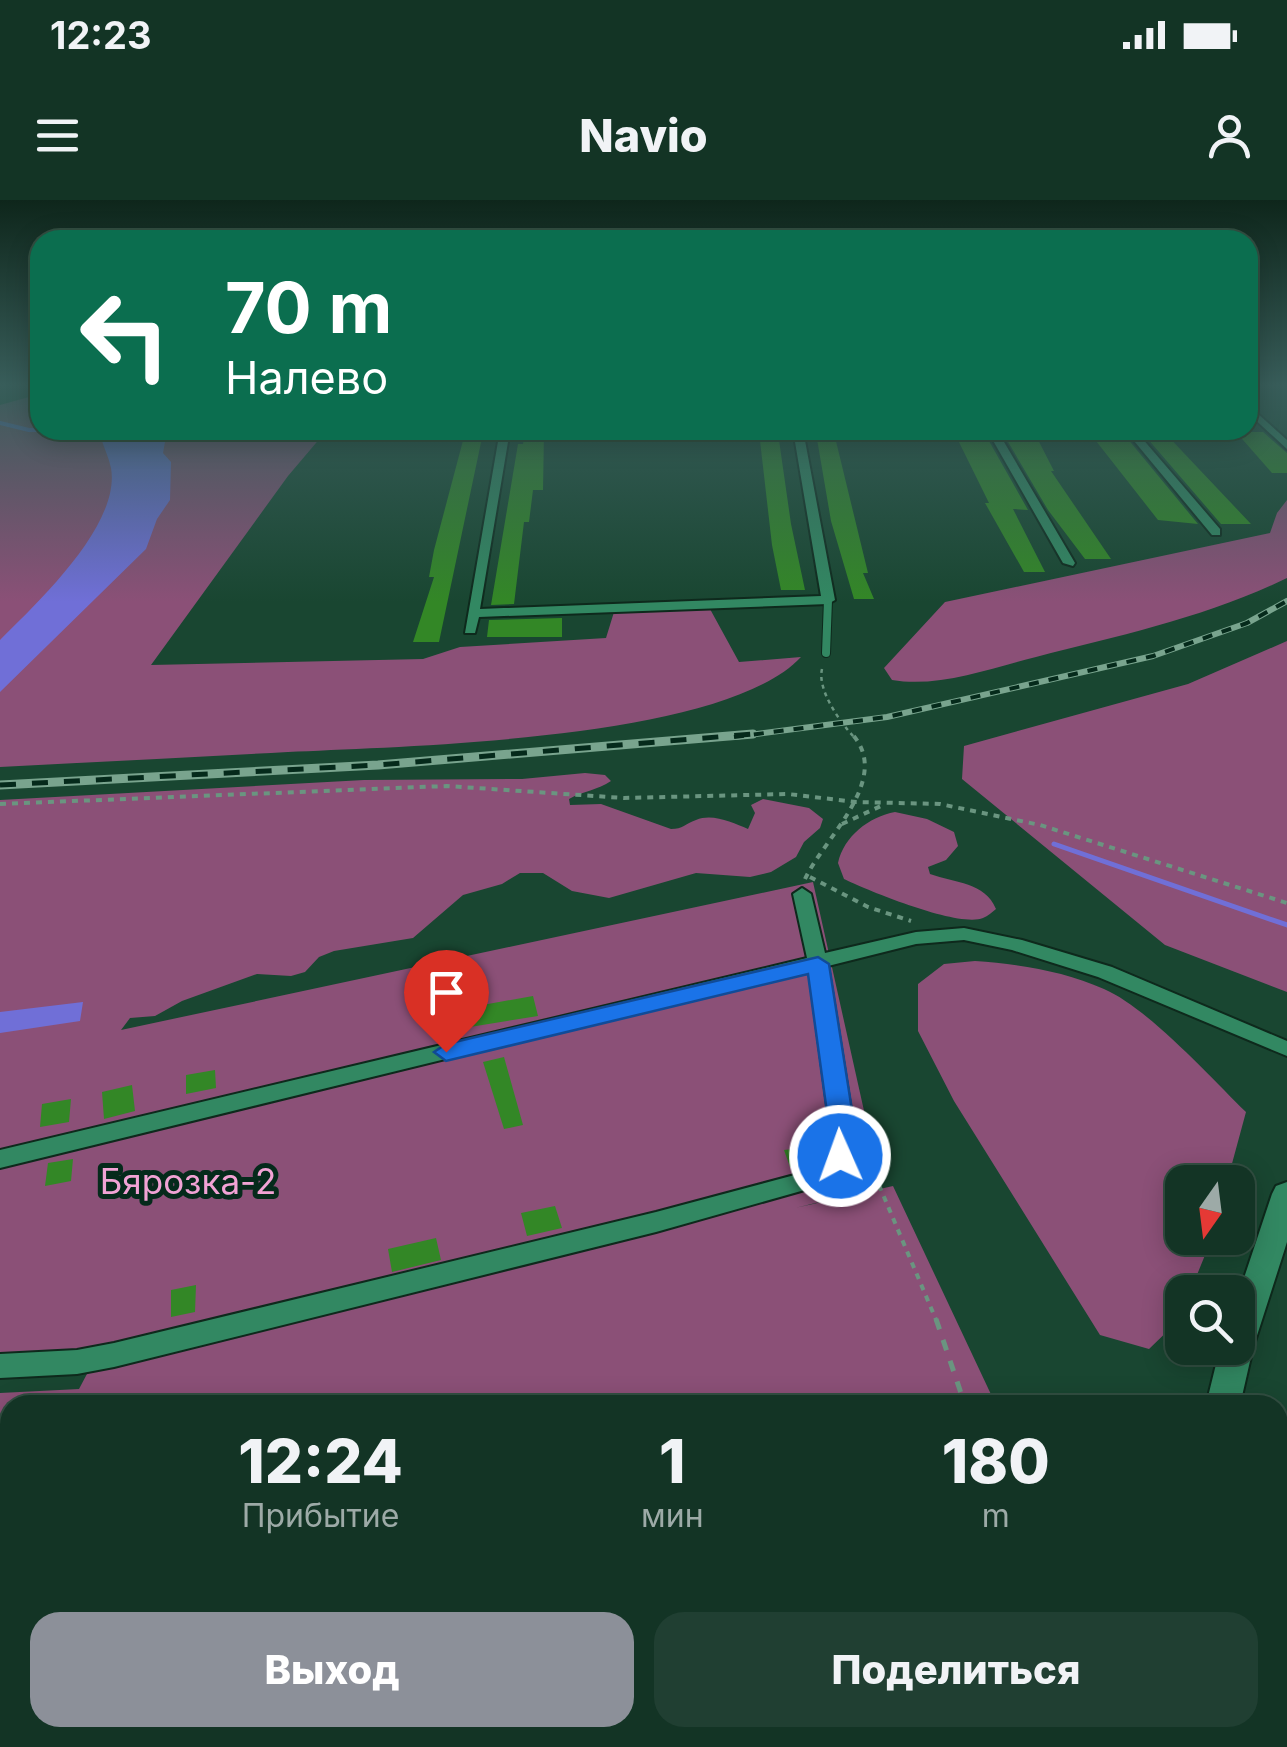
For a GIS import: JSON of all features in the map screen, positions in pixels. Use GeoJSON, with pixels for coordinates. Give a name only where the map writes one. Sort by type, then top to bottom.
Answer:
{"type":"FeatureCollection","features":[{"type":"Feature","properties":{"kind":"street"},"geometry":{"type":"LineString","coordinates":[[470,630],[500,458]]}},
{"type":"Feature","properties":{"kind":"street"},"geometry":{"type":"LineString","coordinates":[[473,613],[828,600],[803,458]]}},
{"type":"Feature","properties":{"kind":"street"},"geometry":{"type":"LineString","coordinates":[[1008,458],[1069,563]]}},
{"type":"Feature","properties":{"kind":"street"},"geometry":{"type":"LineString","coordinates":[[1154,458],[1216,532]]}},
{"type":"Feature","properties":{"kind":"street"},"geometry":{"type":"LineString","coordinates":[[0,1366],[76,1362],[114,1355],[638,1227],[825,1176],[840,1156],[844,1142],[804,885]]}},
{"type":"Feature","properties":{"kind":"street"},"geometry":{"type":"LineString","coordinates":[[0,1158],[916,938],[964,934],[1016,944],[1105,972],[1287,1048]]}},
{"type":"Feature","properties":{"kind":"street"},"geometry":{"type":"LineString","coordinates":[[1255,1291],[1287,1194]]}},
{"type":"Feature","properties":{"kind":"street"},"geometry":{"type":"LineString","coordinates":[[1225,1395],[1232,1365]]}},
{"type":"Feature","properties":{"kind":"lane"},"geometry":{"type":"LineString","coordinates":[[826,653],[828,600]]}},
{"type":"Feature","properties":{"kind":"path"},"geometry":{"type":"LineString","coordinates":[[826,653],[820,677],[841,722],[863,749],[865,764],[856,802],[817,851],[804,885],[964,934]]}},
{"type":"Feature","properties":{"kind":"path"},"geometry":{"type":"LineString","coordinates":[[0,804],[447,786],[624,798],[788,794],[856,802],[940,804],[1040,826],[1287,903]]}},
{"type":"Feature","properties":{"kind":"path"},"geometry":{"type":"LineString","coordinates":[[838,827],[868,810],[892,803]]}},
{"type":"Feature","properties":{"kind":"path"},"geometry":{"type":"LineString","coordinates":[[863,1146],[872,1175],[927,1291],[962,1395]]}},
{"type":"Feature","properties":{"kind":"green space"},"geometry":{"type":"Polygon","coordinates":[[[0,458],[303,458],[151,665],[423,659],[460,647],[606,638],[614,612],[710,609],[739,662],[801,657],[761,685],[704,706],[559,734],[0,767],[0,458]]]}},
{"type":"Feature","properties":{"kind":"green space"},"geometry":{"type":"Polygon","coordinates":[[[1287,500],[1287,578],[1257,592],[1164,624],[965,676],[910,682],[892,680],[884,668],[945,602],[1270,533],[1287,500]]]}},
{"type":"Feature","properties":{"kind":"green space"},"geometry":{"type":"Polygon","coordinates":[[[1287,641],[1287,992],[1165,945],[962,779],[964,746],[1188,684],[1287,641]]]}},
{"type":"Feature","properties":{"kind":"green space","name":"Бярозка-2"},"geometry":{"type":"Polygon","coordinates":[[[605,775],[611,781],[569,799],[570,805],[601,804],[671,829],[709,818],[748,829],[755,813],[751,805],[763,799],[809,808],[823,819],[796,857],[771,872],[750,877],[696,873],[609,898],[572,891],[543,873],[520,873],[502,884],[463,895],[413,938],[334,951],[319,957],[305,972],[291,976],[257,974],[182,1001],[155,1016],[130,1018],[121,1030],[813,882],[881,1187],[795,1208],[893,1186],[991,1395],[0,1395],[79,1389],[88,1372],[0,1376],[0,800],[364,780],[605,775]]]}},
{"type":"Feature","properties":{"kind":"green space"},"geometry":{"type":"Polygon","coordinates":[[[895,812],[927,819],[954,832],[958,846],[946,860],[928,867],[930,874],[977,888],[996,909],[983,918],[955,918],[914,907],[844,879],[838,863],[852,836],[867,823],[895,812]]]}},
{"type":"Feature","properties":{"kind":"green space"},"geometry":{"type":"Polygon","coordinates":[[[975,961],[1024,966],[1104,989],[1140,1011],[1246,1112],[1232,1165],[1165,1165],[1165,1255],[1205,1255],[1197,1275],[1165,1275],[1165,1334],[1149,1349],[1100,1335],[954,1101],[918,1031],[918,984],[944,964],[975,961]]]}},
{"type":"Feature","properties":{"kind":"shaded area"},"geometry":{"type":"Polygon","coordinates":[[[108,458],[168,458],[171,462],[170,500],[157,519],[146,549],[0,692],[0,640],[54,584],[90,538],[111,490],[108,458]]]}},
{"type":"Feature","properties":{"kind":"shaded area"},"geometry":{"type":"Polygon","coordinates":[[[83,1002],[80,1021],[0,1033],[0,1012],[83,1002]]]}},
{"type":"Feature","properties":{"kind":"building"},"geometry":{"type":"Polygon","coordinates":[[[458,458],[478,458],[439,642],[413,642],[434,577],[429,577],[458,458]]]}},
{"type":"Feature","properties":{"kind":"building"},"geometry":{"type":"Polygon","coordinates":[[[516,458],[544,458],[543,490],[533,490],[529,522],[524,522],[514,604],[491,605],[516,458]]]}},
{"type":"Feature","properties":{"kind":"building"},"geometry":{"type":"Polygon","coordinates":[[[762,458],[782,458],[805,590],[781,590],[762,458]]]}},
{"type":"Feature","properties":{"kind":"building"},"geometry":{"type":"Polygon","coordinates":[[[820,458],[840,458],[868,573],[863,573],[874,599],[854,599],[831,521],[820,458]]]}},
{"type":"Feature","properties":{"kind":"building"},"geometry":{"type":"Polygon","coordinates":[[[967,458],[999,458],[1028,510],[1013,509],[1045,572],[1024,572],[985,503],[989,503],[967,458]]]}},
{"type":"Feature","properties":{"kind":"building"},"geometry":{"type":"Polygon","coordinates":[[[1018,458],[1047,458],[1051,471],[1111,559],[1085,559],[1048,510],[1018,458]]]}},
{"type":"Feature","properties":{"kind":"building"},"geometry":{"type":"Polygon","coordinates":[[[1110,458],[1144,458],[1198,524],[1158,520],[1110,458]]]}},
{"type":"Feature","properties":{"kind":"building"},"geometry":{"type":"Polygon","coordinates":[[[1164,458],[1189,458],[1251,524],[1221,524],[1164,458]]]}},
{"type":"Feature","properties":{"kind":"building"},"geometry":{"type":"Polygon","coordinates":[[[1259,458],[1287,458],[1287,473],[1272,473],[1259,458]]]}},
{"type":"Feature","properties":{"kind":"building"},"geometry":{"type":"Polygon","coordinates":[[[562,618],[562,637],[487,637],[489,620],[562,618]]]}},
{"type":"Feature","properties":{"kind":"building"},"geometry":{"type":"Polygon","coordinates":[[[533,996],[538,1016],[470,1027],[466,1008],[533,996]]]}},
{"type":"Feature","properties":{"kind":"building"},"geometry":{"type":"Polygon","coordinates":[[[504,1057],[523,1125],[504,1129],[483,1062],[504,1057]]]}},
{"type":"Feature","properties":{"kind":"building"},"geometry":{"type":"Polygon","coordinates":[[[215,1070],[216,1088],[186,1094],[186,1075],[215,1070]]]}},
{"type":"Feature","properties":{"kind":"building"},"geometry":{"type":"Polygon","coordinates":[[[132,1085],[135,1111],[104,1119],[102,1092],[132,1085]]]}},
{"type":"Feature","properties":{"kind":"building"},"geometry":{"type":"Polygon","coordinates":[[[71,1099],[69,1122],[40,1127],[42,1104],[71,1099]]]}},
{"type":"Feature","properties":{"kind":"building"},"geometry":{"type":"Polygon","coordinates":[[[810,1147],[816,1164],[790,1167],[784,1150],[810,1147]]]}},
{"type":"Feature","properties":{"kind":"building"},"geometry":{"type":"Polygon","coordinates":[[[73,1159],[71,1181],[45,1186],[48,1163],[73,1159]]]}},
{"type":"Feature","properties":{"kind":"building"},"geometry":{"type":"Polygon","coordinates":[[[555,1206],[562,1228],[527,1236],[521,1213],[555,1206]]]}},
{"type":"Feature","properties":{"kind":"building"},"geometry":{"type":"Polygon","coordinates":[[[436,1238],[441,1260],[392,1272],[388,1249],[436,1238]]]}},
{"type":"Feature","properties":{"kind":"building"},"geometry":{"type":"Polygon","coordinates":[[[196,1285],[195,1312],[171,1317],[171,1290],[196,1285]]]}},
{"type":"Feature","properties":{"kind":"waterway"},"geometry":{"type":"LineString","coordinates":[[1054,844],[1287,925]]}},
{"type":"Feature","properties":{"kind":"railway"},"geometry":{"type":"LineString","coordinates":[[734,737],[887,717],[1153,656],[1247,623],[1287,601]]}},
{"type":"Feature","properties":{"kind":"railway"},"geometry":{"type":"LineString","coordinates":[[0,785],[378,765],[753,734]]}},
{"type":"Feature","properties":{"kind":"route"},"geometry":{"type":"LineString","coordinates":[[446,1052],[818,964],[844,1142],[840,1156]]}}]}
